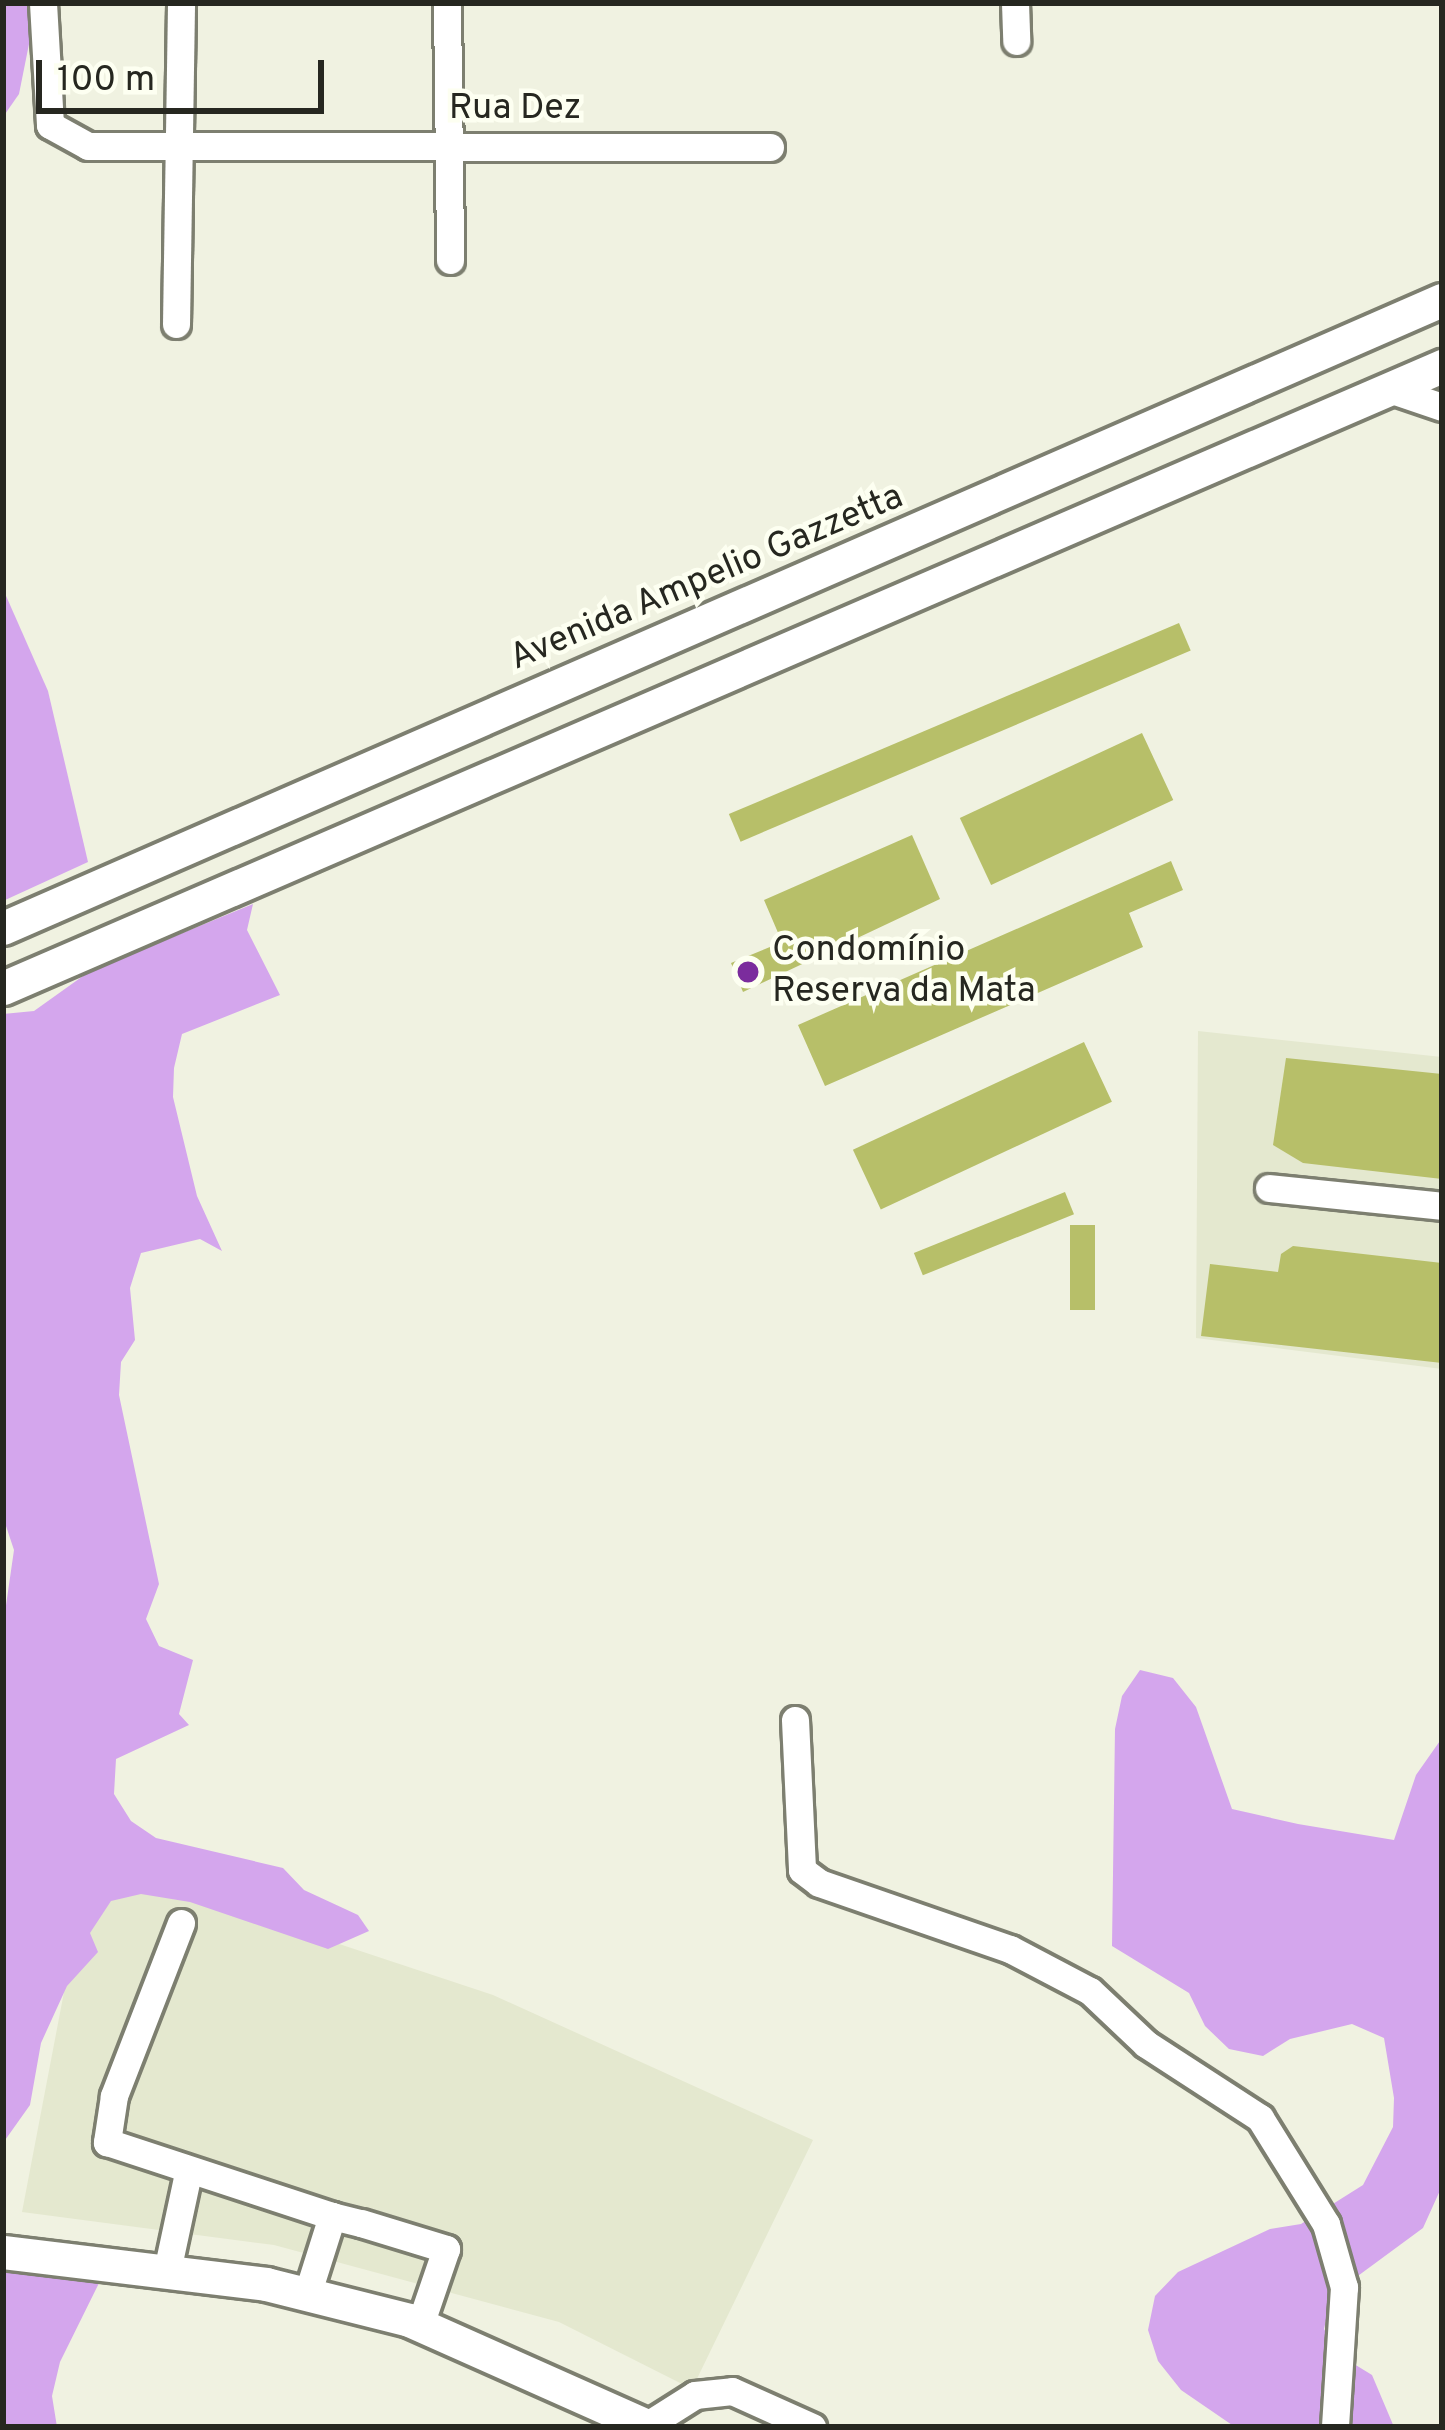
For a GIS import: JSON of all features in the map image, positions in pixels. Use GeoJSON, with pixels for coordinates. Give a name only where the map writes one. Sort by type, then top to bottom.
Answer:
{"type":"FeatureCollection","features":[{"type":"Feature","properties":{"kind":"main road","name":"Avenida Ampelio Gazzetta"},"geometry":{"type":"LineString","coordinates":[[3,928],[1442,300]]}},
{"type":"Feature","properties":{"kind":"main road"},"geometry":{"type":"LineString","coordinates":[[3,988],[1442,366]]}},
{"type":"Feature","properties":{"kind":"main road"},"geometry":{"type":"LineString","coordinates":[[808,578],[824,598],[824,633]]}},
{"type":"Feature","properties":{"kind":"main road"},"geometry":{"type":"LineString","coordinates":[[3,2252],[167,2271],[307,2294],[420,2325],[603,2416],[647,2426]]}},
{"type":"Feature","properties":{"kind":"street","name":"Rua Dez"},"geometry":{"type":"LineString","coordinates":[[43,3],[50,125],[88,146],[770,147]]}},
{"type":"Feature","properties":{"kind":"street"},"geometry":{"type":"LineString","coordinates":[[176,324],[181,3]]}},
{"type":"Feature","properties":{"kind":"street"},"geometry":{"type":"LineString","coordinates":[[448,3],[450,260]]}},
{"type":"Feature","properties":{"kind":"street"},"geometry":{"type":"LineString","coordinates":[[1015,3],[1016,41]]}},
{"type":"Feature","properties":{"kind":"street"},"geometry":{"type":"LineString","coordinates":[[1389,389],[1442,407]]}},
{"type":"Feature","properties":{"kind":"street"},"geometry":{"type":"LineString","coordinates":[[1269,1188],[1442,1206]]}},
{"type":"Feature","properties":{"kind":"street"},"geometry":{"type":"LineString","coordinates":[[795,1720],[802,1870],[819,1883],[1010,1948],[1070,1980],[1108,2003],[1146,2044],[1260,2118],[1326,2224],[1344,2287],[1335,2427]]}},
{"type":"Feature","properties":{"kind":"street"},"geometry":{"type":"LineString","coordinates":[[181,1923],[106,2128],[116,2150],[446,2249],[420,2325]]}},
{"type":"Feature","properties":{"kind":"street"},"geometry":{"type":"LineString","coordinates":[[167,2271],[188,2173]]}},
{"type":"Feature","properties":{"kind":"street"},"geometry":{"type":"LineString","coordinates":[[307,2294],[332,2216]]}},
{"type":"Feature","properties":{"kind":"street"},"geometry":{"type":"LineString","coordinates":[[647,2426],[695,2396],[732,2391],[812,2427]]}},
{"type":"Feature","properties":{"kind":"shaded area"},"geometry":{"type":"Polygon","coordinates":[[[3,3],[31,3],[32,29],[19,94],[3,117],[3,3]]]}},
{"type":"Feature","properties":{"kind":"shaded area"},"geometry":{"type":"Polygon","coordinates":[[[3,589],[48,691],[88,862],[3,901],[3,589]]]}},
{"type":"Feature","properties":{"kind":"shaded area"},"geometry":{"type":"Polygon","coordinates":[[[253,904],[247,930],[280,995],[182,1034],[174,1068],[173,1097],[197,1196],[222,1251],[200,1239],[141,1253],[130,1288],[135,1340],[121,1362],[119,1395],[159,1584],[146,1619],[159,1646],[193,1660],[179,1714],[189,1725],[116,1759],[114,1794],[131,1821],[156,1838],[283,1868],[304,1890],[358,1915],[369,1931],[328,1949],[190,1902],[141,1894],[111,1901],[90,1933],[98,1952],[67,1986],[41,2043],[30,2105],[3,2143],[3,1626],[14,1550],[3,1517],[3,1014],[34,1011],[90,971],[253,904]]]}},
{"type":"Feature","properties":{"kind":"shaded area"},"geometry":{"type":"Polygon","coordinates":[[[1198,1031],[1442,1057],[1442,1369],[1196,1338],[1198,1031]]]}},
{"type":"Feature","properties":{"kind":"shaded area"},"geometry":{"type":"Polygon","coordinates":[[[1140,1670],[1173,1678],[1196,1707],[1232,1809],[1298,1824],[1394,1840],[1416,1775],[1442,1738],[1442,2186],[1423,2228],[1332,2295],[1324,2329],[1341,2356],[1372,2375],[1394,2427],[1235,2427],[1181,2390],[1158,2361],[1148,2330],[1155,2296],[1178,2272],[1270,2229],[1301,2224],[1363,2185],[1393,2127],[1394,2098],[1384,2038],[1352,2024],[1290,2039],[1263,2056],[1229,2049],[1205,2026],[1189,1993],[1112,1946],[1115,1729],[1122,1696],[1140,1670]]]}},
{"type":"Feature","properties":{"kind":"shaded area"},"geometry":{"type":"Polygon","coordinates":[[[89,1861],[493,1995],[813,2140],[692,2389],[559,2322],[274,2245],[22,2212],[89,1861]]]}},
{"type":"Feature","properties":{"kind":"shaded area"},"geometry":{"type":"Polygon","coordinates":[[[3,2270],[101,2279],[60,2362],[52,2396],[57,2427],[3,2427],[3,2270]]]}},
{"type":"Feature","properties":{"kind":"building"},"geometry":{"type":"Polygon","coordinates":[[[1179,623],[1191,651],[741,842],[729,814],[1179,623]]]}},
{"type":"Feature","properties":{"kind":"building"},"geometry":{"type":"Polygon","coordinates":[[[1142,733],[1173,800],[991,885],[960,818],[1142,733]]]}},
{"type":"Feature","properties":{"kind":"building"},"geometry":{"type":"Polygon","coordinates":[[[912,835],[940,899],[743,992],[731,963],[782,942],[764,900],[912,835]]]}},
{"type":"Feature","properties":{"kind":"building"},"geometry":{"type":"Polygon","coordinates":[[[1171,861],[1183,890],[1129,913],[1143,947],[825,1086],[798,1025],[1171,861]]]}},
{"type":"Feature","properties":{"kind":"building"},"geometry":{"type":"Polygon","coordinates":[[[1084,1042],[1112,1102],[881,1210],[853,1150],[1084,1042]]]}},
{"type":"Feature","properties":{"kind":"building"},"geometry":{"type":"Polygon","coordinates":[[[1286,1058],[1442,1074],[1442,1179],[1303,1163],[1273,1145],[1286,1058]]]}},
{"type":"Feature","properties":{"kind":"building"},"geometry":{"type":"Polygon","coordinates":[[[1065,1192],[1074,1214],[923,1275],[914,1253],[1065,1192]]]}},
{"type":"Feature","properties":{"kind":"building"},"geometry":{"type":"Polygon","coordinates":[[[1070,1225],[1095,1225],[1095,1310],[1070,1310],[1070,1225]]]}},
{"type":"Feature","properties":{"kind":"building"},"geometry":{"type":"Polygon","coordinates":[[[1293,1246],[1442,1263],[1442,1363],[1201,1336],[1210,1264],[1278,1272],[1281,1254],[1293,1246]]]}},
{"type":"Feature","properties":{"kind":"place","name":"Condomínio Reserva da Mata"},"geometry":{"type":"Point","coordinates":[748,972]}}]}
